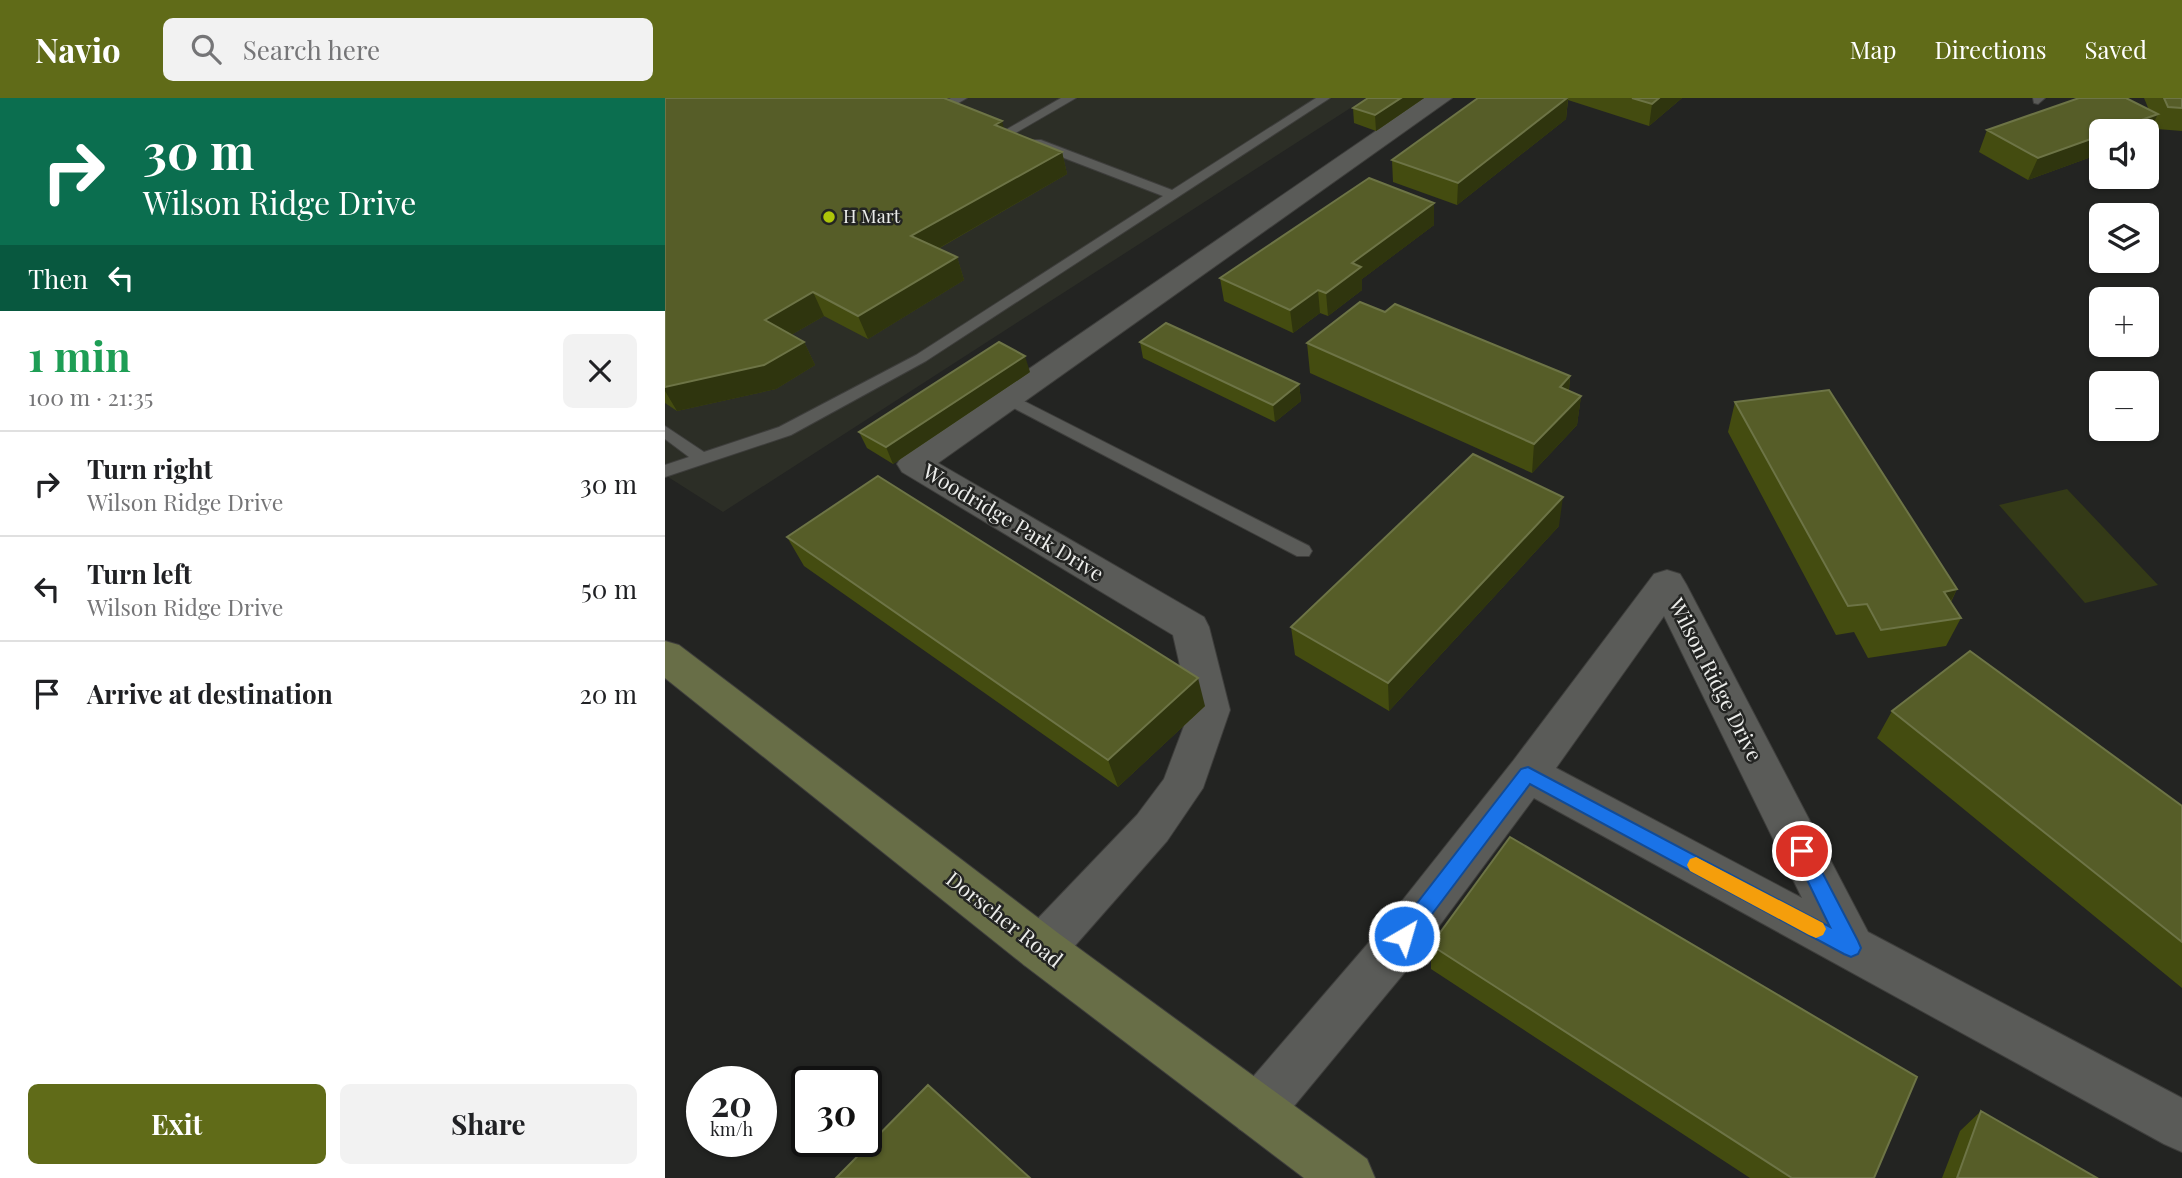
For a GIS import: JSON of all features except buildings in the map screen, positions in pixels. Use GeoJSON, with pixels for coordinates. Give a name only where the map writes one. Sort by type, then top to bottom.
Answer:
{"type":"FeatureCollection","features":[{"type":"Feature","properties":{"kind":"street","name":"Woodridge Park Drive"},"geometry":{"type":"LineString","coordinates":[[1041,949],[1152,828],[1182,788],[1210,709],[1190,627],[914,464],[1440,98]]}},
{"type":"Feature","properties":{"kind":"street","name":"Wilson Ridge Drive"},"geometry":{"type":"LineString","coordinates":[[1257,1111],[1388,956],[1528,774],[1667,584],[1851,948]]}},
{"type":"Feature","properties":{"kind":"street","name":"Dorscher Road"},"geometry":{"type":"LineString","coordinates":[[665,656],[1041,949],[1348,1178]]}},
{"type":"Feature","properties":{"kind":"street"},"geometry":{"type":"LineString","coordinates":[[1528,774],[2182,1126]]}},
{"type":"Feature","properties":{"kind":"lane"},"geometry":{"type":"LineString","coordinates":[[1070,98],[1002,129],[1173,195]]}},
{"type":"Feature","properties":{"kind":"lane"},"geometry":{"type":"LineString","coordinates":[[665,471],[785,431],[922,358],[1324,98]]}},
{"type":"Feature","properties":{"kind":"lane"},"geometry":{"type":"LineString","coordinates":[[1008,398],[1303,551]]}},
{"type":"Feature","properties":{"kind":"lane"},"geometry":{"type":"LineString","coordinates":[[665,431],[702,459]]}},
{"type":"Feature","properties":{"kind":"shaded area"},"geometry":{"type":"Polygon","coordinates":[[[665,98],[1366,98],[723,512],[665,475],[665,98]]]}},
{"type":"Feature","properties":{"kind":"green space"},"geometry":{"type":"Polygon","coordinates":[[[2067,489],[2158,585],[2085,603],[1999,505],[2067,489]]]}},
{"type":"Feature","properties":{"kind":"slow traffic"},"geometry":{"type":"LineString","coordinates":[[1696,865],[1816,929]]}},
{"type":"Feature","properties":{"kind":"place","name":"H Mart"},"geometry":{"type":"Point","coordinates":[829,217]}},
{"type":"Feature","properties":{"kind":"route"},"geometry":{"type":"LineString","coordinates":[[1404,936],[1528,774],[1851,948],[1802,851]]}}]}
